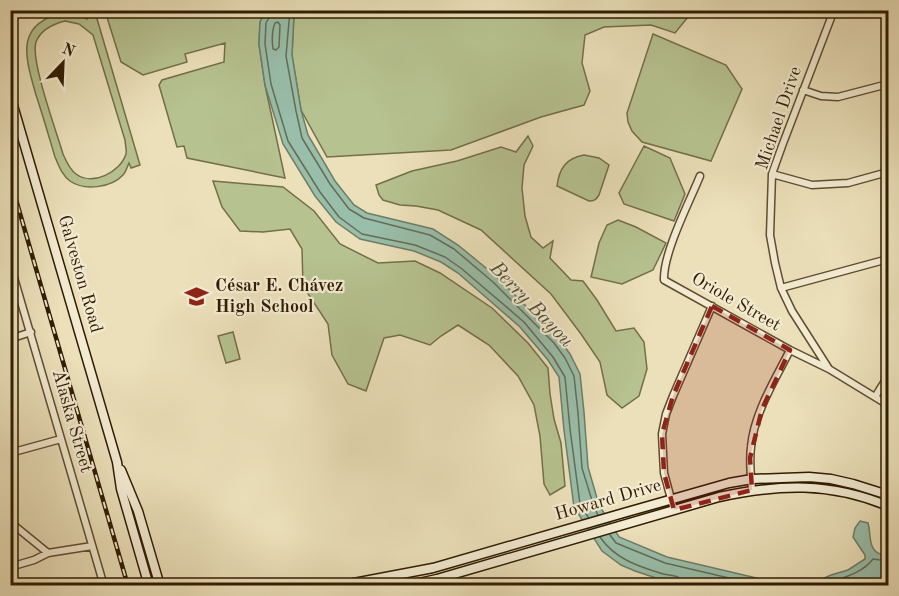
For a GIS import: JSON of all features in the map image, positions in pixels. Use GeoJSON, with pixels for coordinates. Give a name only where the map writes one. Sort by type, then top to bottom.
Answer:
{"type":"FeatureCollection","features":[{"type":"Feature","properties":{"kind":"main road","name":"Galveston Road"},"geometry":{"type":"LineString","coordinates":[[10,95],[117,462],[121,489],[149,585]]}},
{"type":"Feature","properties":{"kind":"main road","name":"Galveston Road"},"geometry":{"type":"LineString","coordinates":[[117,462],[142,524],[160,585]]}},
{"type":"Feature","properties":{"kind":"main road","name":"Howard Drive"},"geometry":{"type":"LineString","coordinates":[[338,585],[361,584],[434,568],[729,483],[752,479],[809,477],[831,479],[888,495]]}},
{"type":"Feature","properties":{"kind":"main road"},"geometry":{"type":"LineString","coordinates":[[829,490],[831,479]]}},
{"type":"Feature","properties":{"kind":"main road","name":"Howard Drive"},"geometry":{"type":"LineString","coordinates":[[405,585],[437,579],[719,496],[752,490],[798,487],[829,490],[856,495],[888,506]]}},
{"type":"Feature","properties":{"kind":"main road"},"geometry":{"type":"LineString","coordinates":[[132,527],[142,524]]}},
{"type":"Feature","properties":{"kind":"main road"},"geometry":{"type":"LineString","coordinates":[[520,543],[523,554]]}},
{"type":"Feature","properties":{"kind":"main road"},"geometry":{"type":"LineString","coordinates":[[434,568],[437,579]]}},
{"type":"Feature","properties":{"kind":"street","name":"Michael Drive"},"geometry":{"type":"LineString","coordinates":[[830,369],[792,311],[782,288],[770,235],[772,174],[834,10]]}},
{"type":"Feature","properties":{"kind":"street"},"geometry":{"type":"LineString","coordinates":[[803,90],[821,96],[838,97],[888,84]]}},
{"type":"Feature","properties":{"kind":"street"},"geometry":{"type":"LineString","coordinates":[[772,174],[812,185],[848,183],[888,172]]}},
{"type":"Feature","properties":{"kind":"street","name":"Oriole Street"},"geometry":{"type":"LineString","coordinates":[[700,177],[674,237],[664,272],[664,280],[790,350],[830,369],[888,405]]}},
{"type":"Feature","properties":{"kind":"street"},"geometry":{"type":"LineString","coordinates":[[782,288],[888,259]]}},
{"type":"Feature","properties":{"kind":"street","name":"Alaska Street"},"geometry":{"type":"LineString","coordinates":[[10,264],[104,585]]}},
{"type":"Feature","properties":{"kind":"street"},"geometry":{"type":"LineString","coordinates":[[674,510],[664,473],[662,434],[666,414],[712,306]]}},
{"type":"Feature","properties":{"kind":"street"},"geometry":{"type":"LineString","coordinates":[[10,339],[31,333]]}},
{"type":"Feature","properties":{"kind":"street"},"geometry":{"type":"LineString","coordinates":[[752,490],[750,448],[753,435],[762,409],[790,350]]}},
{"type":"Feature","properties":{"kind":"street"},"geometry":{"type":"LineString","coordinates":[[875,397],[888,376]]}},
{"type":"Feature","properties":{"kind":"street"},"geometry":{"type":"LineString","coordinates":[[10,453],[62,439]]}},
{"type":"Feature","properties":{"kind":"street"},"geometry":{"type":"LineString","coordinates":[[10,522],[48,553]]}},
{"type":"Feature","properties":{"kind":"street"},"geometry":{"type":"LineString","coordinates":[[10,567],[48,553],[92,546]]}},
{"type":"Feature","properties":{"kind":"highlighted area"},"geometry":{"type":"Polygon","coordinates":[[[712,306],[790,350],[762,409],[750,458],[752,490],[674,510],[664,473],[662,434],[673,396],[712,306]]]}},
{"type":"Feature","properties":{"kind":"shaded area"},"geometry":{"type":"Polygon","coordinates":[[[105,11],[266,11],[260,22],[259,44],[265,85],[285,178],[187,158],[184,146],[177,147],[159,85],[162,80],[224,62],[225,43],[185,54],[187,62],[143,75],[121,62],[105,11]]]}},
{"type":"Feature","properties":{"kind":"shaded area"},"geometry":{"type":"Polygon","coordinates":[[[296,11],[693,11],[675,33],[651,25],[604,27],[585,35],[582,63],[590,91],[584,105],[541,117],[451,150],[327,157],[301,110],[292,55],[296,11]]]}},
{"type":"Feature","properties":{"kind":"shaded area"},"geometry":{"type":"Polygon","coordinates":[[[65,12],[75,13],[87,19],[87,14],[95,12],[140,165],[131,168],[129,163],[123,175],[112,183],[97,187],[76,184],[65,176],[55,157],[32,81],[27,55],[27,43],[31,33],[37,25],[49,17],[65,12]],[[65,21],[48,28],[38,37],[35,51],[45,97],[63,154],[76,174],[90,179],[105,176],[118,167],[123,161],[126,149],[93,35],[79,24],[65,21]]]}},
{"type":"Feature","properties":{"kind":"shaded area"},"geometry":{"type":"Polygon","coordinates":[[[653,34],[726,65],[742,89],[711,161],[642,142],[632,131],[627,113],[653,34]]]}},
{"type":"Feature","properties":{"kind":"shaded area"},"geometry":{"type":"Polygon","coordinates":[[[528,136],[533,146],[524,165],[522,188],[525,216],[531,237],[543,248],[553,241],[550,258],[571,280],[583,281],[616,331],[634,328],[644,342],[647,369],[639,396],[622,408],[607,395],[600,362],[551,294],[481,230],[438,210],[400,205],[383,200],[379,195],[376,185],[412,171],[457,161],[501,147],[516,152],[528,136]]]}},
{"type":"Feature","properties":{"kind":"shaded area"},"geometry":{"type":"Polygon","coordinates":[[[644,146],[670,158],[685,194],[674,221],[624,204],[619,193],[644,146]]]}},
{"type":"Feature","properties":{"kind":"shaded area"},"geometry":{"type":"Polygon","coordinates":[[[584,155],[599,158],[609,165],[599,195],[592,201],[557,186],[564,165],[584,155]]]}},
{"type":"Feature","properties":{"kind":"shaded area"},"geometry":{"type":"Polygon","coordinates":[[[213,181],[283,187],[314,211],[340,244],[378,263],[415,261],[440,273],[492,308],[528,343],[548,368],[554,419],[561,443],[565,486],[550,495],[544,484],[540,436],[534,405],[518,376],[489,345],[458,325],[430,345],[400,335],[384,338],[366,391],[348,384],[332,355],[328,324],[303,286],[302,249],[290,229],[263,232],[240,231],[222,207],[213,181]]]}},
{"type":"Feature","properties":{"kind":"shaded area"},"geometry":{"type":"Polygon","coordinates":[[[618,220],[666,243],[653,270],[622,284],[591,277],[599,243],[607,225],[618,220]]]}},
{"type":"Feature","properties":{"kind":"shaded area"},"geometry":{"type":"Polygon","coordinates":[[[233,332],[240,359],[226,363],[218,336],[233,332]]]}},
{"type":"Feature","properties":{"kind":"water"},"geometry":{"type":"Polygon","coordinates":[[[266,11],[296,11],[292,55],[301,110],[308,135],[335,181],[354,205],[367,213],[433,229],[458,245],[497,277],[559,339],[570,354],[580,374],[588,467],[599,505],[619,537],[667,557],[774,582],[805,584],[848,570],[865,559],[865,555],[853,537],[860,521],[868,523],[871,544],[875,551],[888,556],[888,578],[875,579],[860,586],[691,585],[662,580],[635,571],[621,565],[602,551],[574,507],[559,377],[548,360],[520,327],[458,273],[441,262],[414,251],[360,239],[336,222],[315,196],[283,144],[265,85],[259,44],[260,22],[266,11]]]}},
{"type":"Feature","properties":{"kind":"railway"},"geometry":{"type":"LineString","coordinates":[[10,179],[128,586]]}},
{"type":"Feature","properties":{"kind":"place","name":"César E. Chávez High School"},"geometry":{"type":"Point","coordinates":[197,296]}},
{"type":"Feature","properties":{"kind":"water label","name":"Berry Bayou"},"geometry":{"type":"Point","coordinates":[531,305]}}]}
